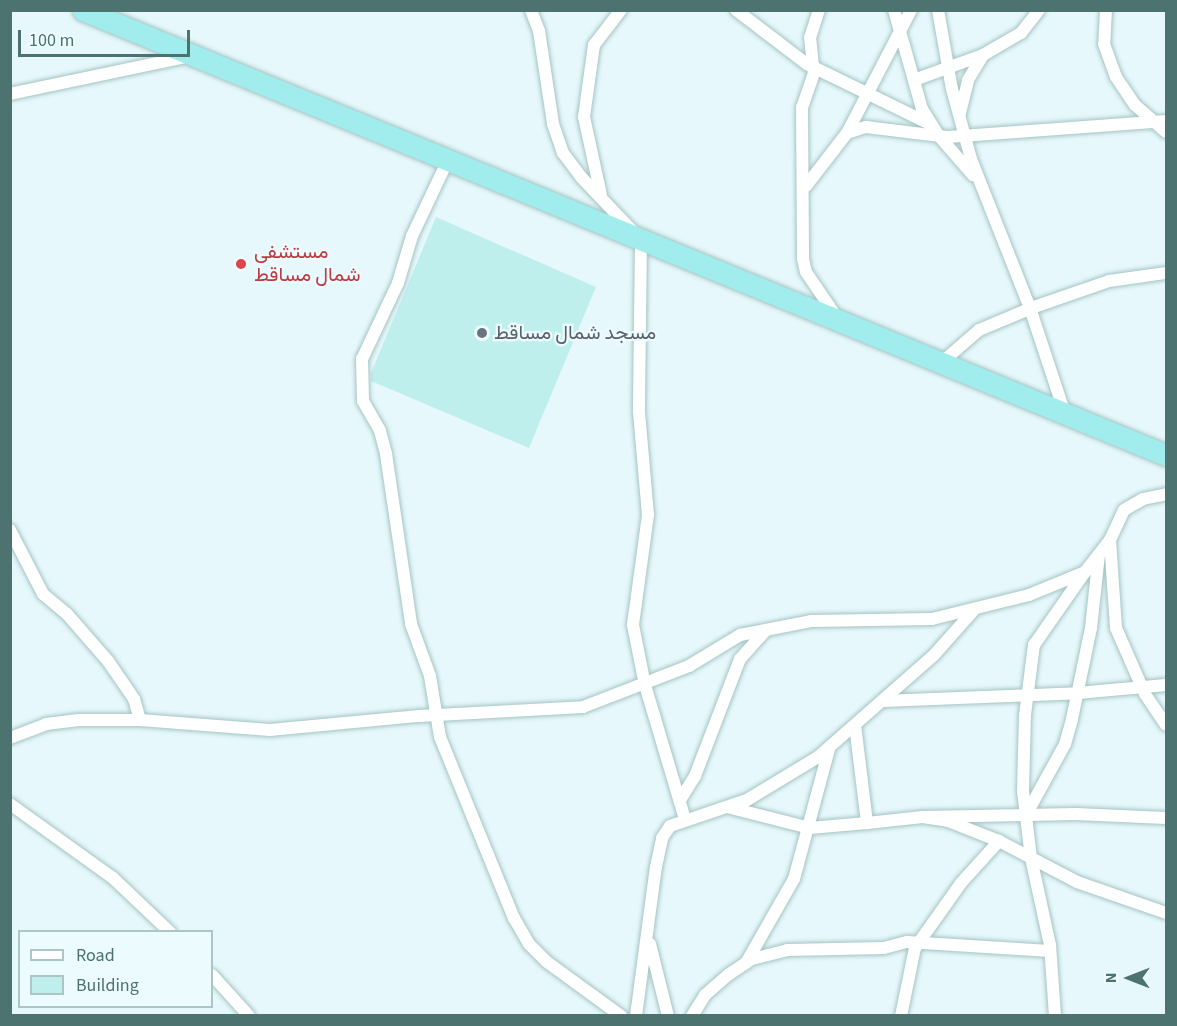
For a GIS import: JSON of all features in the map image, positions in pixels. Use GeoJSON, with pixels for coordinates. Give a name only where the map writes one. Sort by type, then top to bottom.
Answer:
{"type":"FeatureCollection","features":[{"type":"Feature","properties":{"kind":"highway"},"geometry":{"type":"LineString","coordinates":[[84,10],[447,162],[1167,455]]}},
{"type":"Feature","properties":{"kind":"street"},"geometry":{"type":"LineString","coordinates":[[531,10],[539,31],[553,124],[563,153],[581,177],[601,195],[641,240],[639,412],[648,515],[633,625],[645,685],[685,819]]}},
{"type":"Feature","properties":{"kind":"street"},"geometry":{"type":"LineString","coordinates":[[601,195],[584,117],[594,45],[621,10]]}},
{"type":"Feature","properties":{"kind":"street"},"geometry":{"type":"LineString","coordinates":[[736,10],[813,67],[930,124]]}},
{"type":"Feature","properties":{"kind":"street"},"geometry":{"type":"LineString","coordinates":[[819,10],[810,37],[813,67],[802,107],[806,186],[802,204],[806,272],[839,320]]}},
{"type":"Feature","properties":{"kind":"street"},"geometry":{"type":"LineString","coordinates":[[894,10],[914,80],[930,124],[978,180]]}},
{"type":"Feature","properties":{"kind":"street"},"geometry":{"type":"LineString","coordinates":[[806,186],[847,133],[911,10]]}},
{"type":"Feature","properties":{"kind":"street"},"geometry":{"type":"LineString","coordinates":[[938,10],[948,66],[978,180],[1030,308],[1065,414]]}},
{"type":"Feature","properties":{"kind":"street"},"geometry":{"type":"LineString","coordinates":[[914,80],[984,55],[1021,33],[1039,10]]}},
{"type":"Feature","properties":{"kind":"street"},"geometry":{"type":"LineString","coordinates":[[1106,10],[1104,44],[1110,65],[1128,97],[1160,121],[1167,132]]}},
{"type":"Feature","properties":{"kind":"street"},"geometry":{"type":"LineString","coordinates":[[960,115],[968,80],[984,55]]}},
{"type":"Feature","properties":{"kind":"street"},"geometry":{"type":"LineString","coordinates":[[10,94],[193,56]]}},
{"type":"Feature","properties":{"kind":"street"},"geometry":{"type":"LineString","coordinates":[[847,133],[866,128],[939,136],[965,136],[1160,121]]}},
{"type":"Feature","properties":{"kind":"street"},"geometry":{"type":"LineString","coordinates":[[447,162],[412,236],[398,283],[371,337],[360,374],[363,401],[380,430],[393,482],[411,624],[430,676],[434,715],[478,833],[514,918],[529,944],[547,962],[621,1016]]}},
{"type":"Feature","properties":{"kind":"street"},"geometry":{"type":"LineString","coordinates":[[941,363],[979,330],[1030,308],[1109,281],[1167,273]]}},
{"type":"Feature","properties":{"kind":"street"},"geometry":{"type":"LineString","coordinates":[[1055,1016],[1050,951],[1031,858],[1022,776],[1027,695],[1034,645],[1110,540],[1124,510],[1143,499],[1167,495]]}},
{"type":"Feature","properties":{"kind":"street"},"geometry":{"type":"LineString","coordinates":[[10,530],[43,594],[67,614],[108,661],[134,699],[140,720]]}},
{"type":"Feature","properties":{"kind":"street"},"geometry":{"type":"LineString","coordinates":[[1110,540],[1116,628],[1143,688],[1167,725]]}},
{"type":"Feature","properties":{"kind":"street"},"geometry":{"type":"LineString","coordinates":[[1026,815],[1065,744],[1078,693],[1099,579],[1099,554]]}},
{"type":"Feature","properties":{"kind":"street"},"geometry":{"type":"LineString","coordinates":[[10,738],[55,723],[140,720],[270,730],[434,715],[563,710],[583,707],[645,685],[689,666],[740,635],[811,621],[932,619],[1029,595],[1085,572]]}},
{"type":"Feature","properties":{"kind":"street"},"geometry":{"type":"LineString","coordinates":[[636,1016],[662,838],[670,826],[685,819],[747,800],[791,776],[855,725],[934,655],[975,609]]}},
{"type":"Feature","properties":{"kind":"street"},"geometry":{"type":"LineString","coordinates":[[680,800],[695,776],[741,659],[766,630]]}},
{"type":"Feature","properties":{"kind":"street"},"geometry":{"type":"LineString","coordinates":[[883,701],[1078,693],[1167,685]]}},
{"type":"Feature","properties":{"kind":"street"},"geometry":{"type":"LineString","coordinates":[[855,725],[867,823]]}},
{"type":"Feature","properties":{"kind":"street"},"geometry":{"type":"LineString","coordinates":[[746,964],[790,889],[829,747]]}},
{"type":"Feature","properties":{"kind":"street"},"geometry":{"type":"LineString","coordinates":[[10,804],[112,878],[168,930]]}},
{"type":"Feature","properties":{"kind":"street"},"geometry":{"type":"LineString","coordinates":[[725,807],[807,827],[923,817],[1026,815],[1167,818]]}},
{"type":"Feature","properties":{"kind":"street"},"geometry":{"type":"LineString","coordinates":[[923,817],[948,821],[999,841],[1077,882],[1167,913]]}},
{"type":"Feature","properties":{"kind":"street"},"geometry":{"type":"LineString","coordinates":[[900,1016],[908,967],[918,943],[961,883],[999,841]]}},
{"type":"Feature","properties":{"kind":"street"},"geometry":{"type":"LineString","coordinates":[[648,931],[668,1016]]}},
{"type":"Feature","properties":{"kind":"street"},"geometry":{"type":"LineString","coordinates":[[691,1014],[705,995],[746,964],[787,950],[884,948],[918,943],[1050,951]]}},
{"type":"Feature","properties":{"kind":"street"},"geometry":{"type":"LineString","coordinates":[[213,976],[249,1016]]}},
{"type":"Feature","properties":{"kind":"building","name":"مسجد شمال مساقط"},"geometry":{"type":"Polygon","coordinates":[[[436,217],[596,287],[529,448],[371,381],[371,373],[436,217]]]}},
{"type":"Feature","properties":{"kind":"place","name":"مستشفى شمال مساقط"},"geometry":{"type":"Point","coordinates":[241,264]}},
{"type":"Feature","properties":{"kind":"place","name":"مسجد شمال مساقط"},"geometry":{"type":"Point","coordinates":[482,333]}}]}
